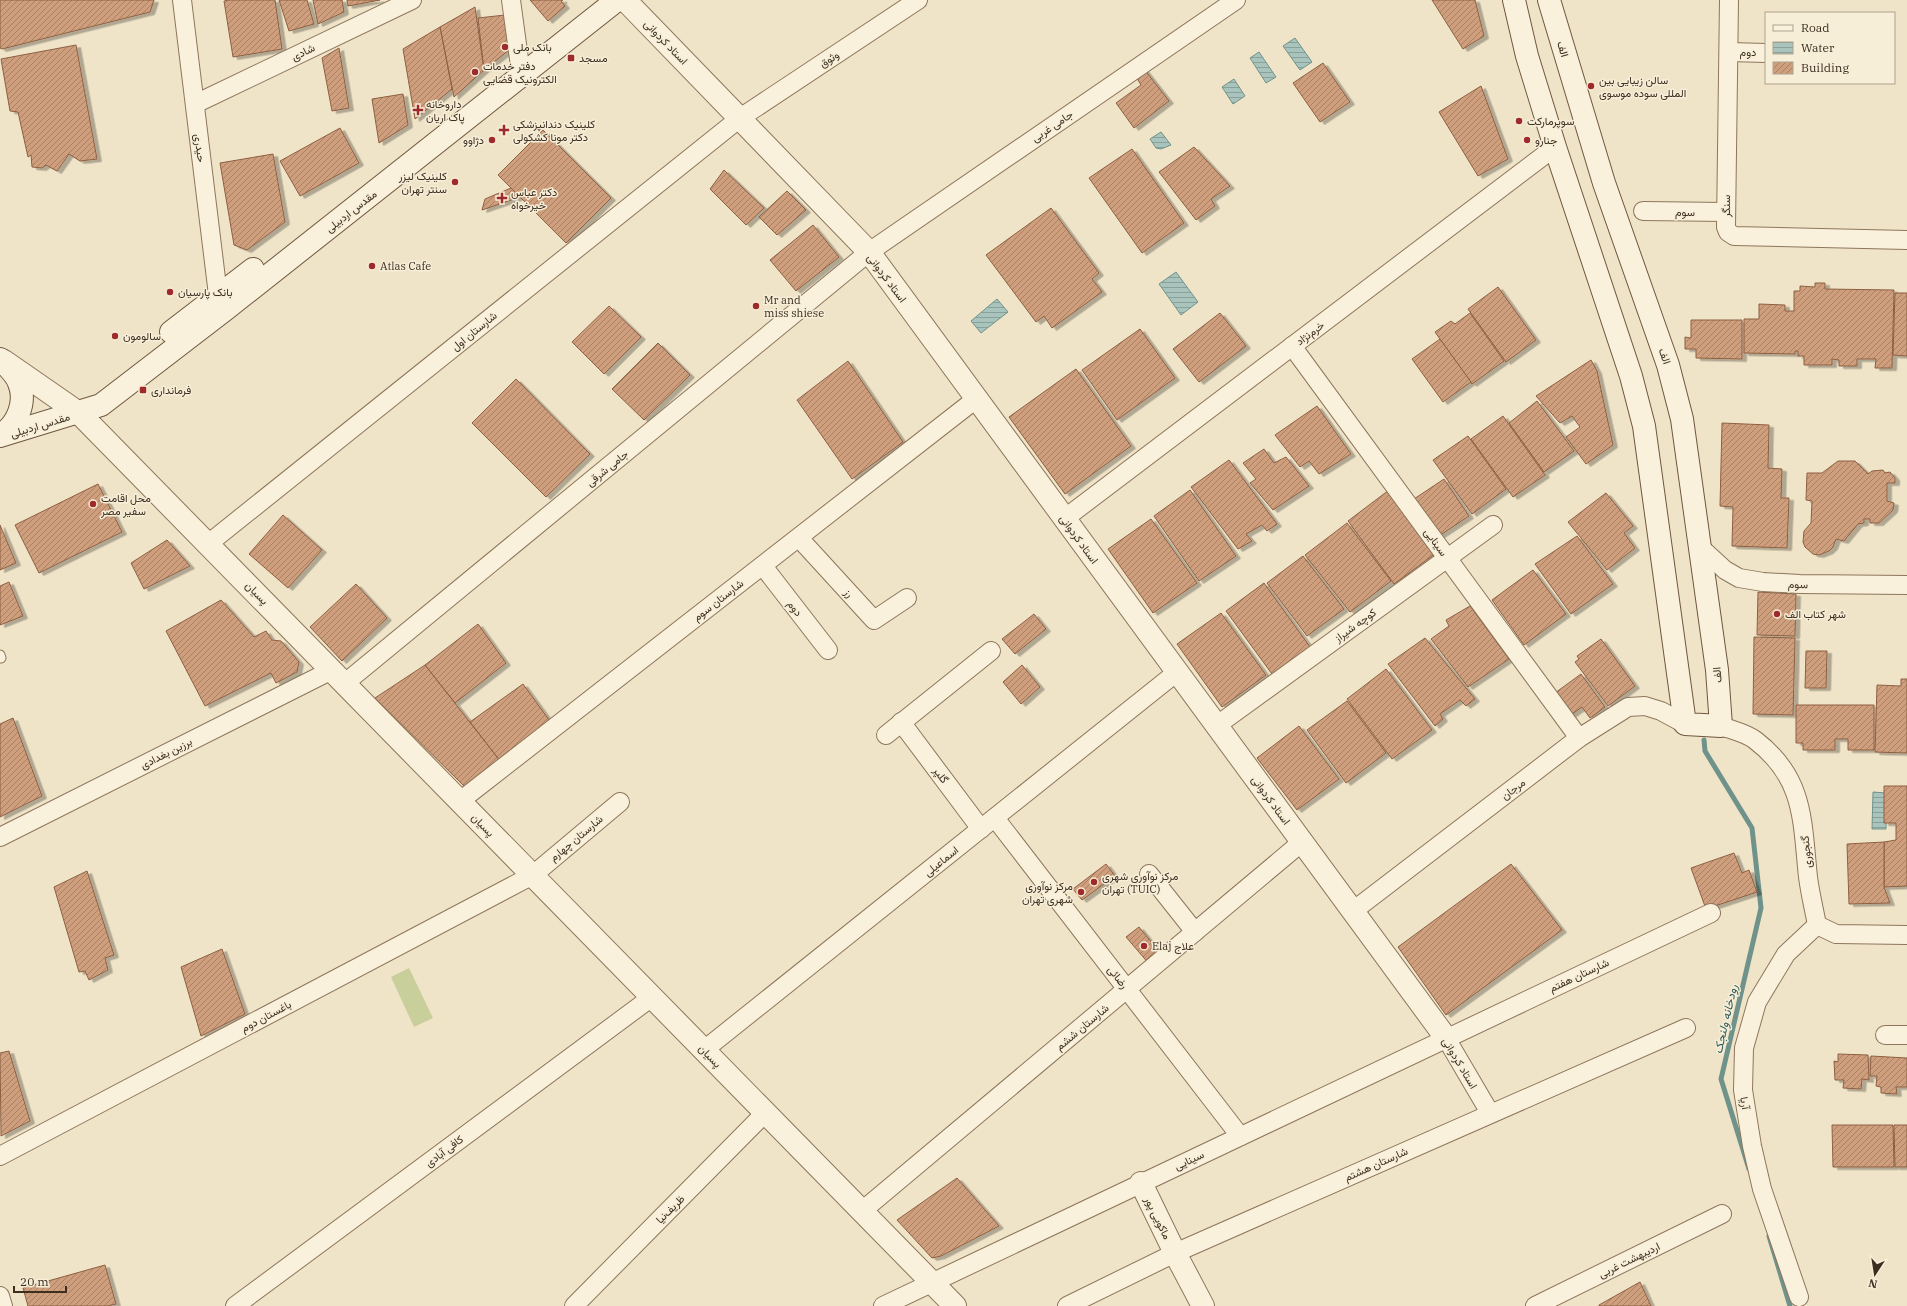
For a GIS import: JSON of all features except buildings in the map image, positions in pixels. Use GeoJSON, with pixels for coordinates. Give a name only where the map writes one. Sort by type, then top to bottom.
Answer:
{"type":"FeatureCollection","features":[{"type":"Feature","properties":{"kind":"street","name":"حیدری"},"geometry":{"type":"LineString","coordinates":[[182,0],[222,302]]}},
{"type":"Feature","properties":{"kind":"street","name":"شادی"},"geometry":{"type":"LineString","coordinates":[[195,104],[412,0]]}},
{"type":"Feature","properties":{"kind":"street"},"geometry":{"type":"LineString","coordinates":[[511,0],[522,66]]}},
{"type":"Feature","properties":{"kind":"street","name":"مقدس اردبیلی"},"geometry":{"type":"LineString","coordinates":[[522,66],[595,0]]}},
{"type":"Feature","properties":{"kind":"street","name":"مقدس اردبیلی"},"geometry":{"type":"LineString","coordinates":[[0,435],[79,413],[101,405],[222,302],[522,66],[616,0]]}},
{"type":"Feature","properties":{"kind":"street","name":"استاد کردوانی"},"geometry":{"type":"LineString","coordinates":[[625,0],[868,252],[1446,1038],[1490,1113]]}},
{"type":"Feature","properties":{"kind":"street","name":"وثوق"},"geometry":{"type":"LineString","coordinates":[[740,118],[918,0]]}},
{"type":"Feature","properties":{"kind":"street","name":"جامی غربی"},"geometry":{"type":"LineString","coordinates":[[868,252],[1236,0]]}},
{"type":"Feature","properties":{"kind":"street"},"geometry":{"type":"LineString","coordinates":[[1514,0],[1527,56],[1555,147],[1631,376],[1644,426],[1685,724],[1721,726]]}},
{"type":"Feature","properties":{"kind":"street","name":"الف"},"geometry":{"type":"LineString","coordinates":[[1549,0],[1604,183],[1668,365],[1682,419],[1717,670],[1721,726]]}},
{"type":"Feature","properties":{"kind":"street","name":"سنگر"},"geometry":{"type":"LineString","coordinates":[[1729,0],[1726,212],[1728,232],[1734,236],[1907,240]]}},
{"type":"Feature","properties":{"kind":"street","name":"دوم"},"geometry":{"type":"LineString","coordinates":[[1729,52],[1765,53]]}},
{"type":"Feature","properties":{"kind":"street","name":"شارستان اول"},"geometry":{"type":"LineString","coordinates":[[208,544],[740,118]]}},
{"type":"Feature","properties":{"kind":"street","name":"خرم‌نژاد"},"geometry":{"type":"LineString","coordinates":[[1064,519],[1555,147]]}},
{"type":"Feature","properties":{"kind":"street","name":"سوم"},"geometry":{"type":"LineString","coordinates":[[1643,211],[1726,212]]}},
{"type":"Feature","properties":{"kind":"street","name":"جامی شرقی"},"geometry":{"type":"LineString","coordinates":[[338,677],[868,252]]}},
{"type":"Feature","properties":{"kind":"street","name":"سینایی"},"geometry":{"type":"LineString","coordinates":[[1292,346],[1579,738]]}},
{"type":"Feature","properties":{"kind":"street"},"geometry":{"type":"LineString","coordinates":[[0,358],[19,382],[22,400],[13,424],[0,435]]}},
{"type":"Feature","properties":{"kind":"street","name":"پسیان"},"geometry":{"type":"LineString","coordinates":[[0,358],[79,413],[955,1306]]}},
{"type":"Feature","properties":{"kind":"street","name":"شارستان سوم"},"geometry":{"type":"LineString","coordinates":[[460,801],[976,399]]}},
{"type":"Feature","properties":{"kind":"street","name":"کوچه شیراز"},"geometry":{"type":"LineString","coordinates":[[1216,726],[1493,525]]}},
{"type":"Feature","properties":{"kind":"street","name":"رز"},"geometry":{"type":"LineString","coordinates":[[799,538],[874,620],[907,598]]}},
{"type":"Feature","properties":{"kind":"street","name":"سوم"},"geometry":{"type":"LineString","coordinates":[[1700,547],[1725,570],[1739,578],[1763,582],[1800,584],[1907,585]]}},
{"type":"Feature","properties":{"kind":"street","name":"دوم"},"geometry":{"type":"LineString","coordinates":[[763,566],[828,650]]}},
{"type":"Feature","properties":{"kind":"street"},"geometry":{"type":"LineString","coordinates":[[886,735],[991,651]]}},
{"type":"Feature","properties":{"kind":"street","name":"اسماعیلی"},"geometry":{"type":"LineString","coordinates":[[704,1050],[1177,672]]}},
{"type":"Feature","properties":{"kind":"street","name":"برزین بغدادی"},"geometry":{"type":"LineString","coordinates":[[0,837],[338,677]]}},
{"type":"Feature","properties":{"kind":"street","name":"مرجان"},"geometry":{"type":"LineString","coordinates":[[1352,911],[1579,738],[1628,707],[1644,706],[1661,711],[1685,724]]}},
{"type":"Feature","properties":{"kind":"street","name":"گلپر"},"geometry":{"type":"LineString","coordinates":[[901,722],[988,823]]}},
{"type":"Feature","properties":{"kind":"street","name":"گنجوری"},"geometry":{"type":"LineString","coordinates":[[1721,726],[1754,739],[1777,761],[1793,784],[1803,820],[1808,879],[1817,925]]}},
{"type":"Feature","properties":{"kind":"street","name":"شارستان چهارم"},"geometry":{"type":"LineString","coordinates":[[533,875],[620,802]]}},
{"type":"Feature","properties":{"kind":"street","name":"رضائی"},"geometry":{"type":"LineString","coordinates":[[988,823],[1127,989],[1240,1136]]}},
{"type":"Feature","properties":{"kind":"street","name":"شارستان ششم"},"geometry":{"type":"LineString","coordinates":[[862,1211],[1302,842]]}},
{"type":"Feature","properties":{"kind":"street"},"geometry":{"type":"LineString","coordinates":[[1149,874],[1195,932]]}},
{"type":"Feature","properties":{"kind":"street","name":"باغستان دوم"},"geometry":{"type":"LineString","coordinates":[[0,1156],[533,875]]}},
{"type":"Feature","properties":{"kind":"street","name":"شارستان هفتم"},"geometry":{"type":"LineString","coordinates":[[1446,1038],[1711,912]]}},
{"type":"Feature","properties":{"kind":"street"},"geometry":{"type":"LineString","coordinates":[[1817,925],[1836,934],[1907,935]]}},
{"type":"Feature","properties":{"kind":"street","name":"آریا"},"geometry":{"type":"LineString","coordinates":[[1799,1297],[1762,1189],[1752,1146],[1743,1090],[1744,1048],[1757,1002],[1786,954],[1817,925]]}},
{"type":"Feature","properties":{"kind":"street","name":"کافی آبادی"},"geometry":{"type":"LineString","coordinates":[[235,1306],[652,997]]}},
{"type":"Feature","properties":{"kind":"street","name":"شارستان هشتم"},"geometry":{"type":"LineString","coordinates":[[1068,1306],[1175,1254],[1490,1113],[1686,1028]]}},
{"type":"Feature","properties":{"kind":"street"},"geometry":{"type":"LineString","coordinates":[[1885,1035],[1907,1035]]}},
{"type":"Feature","properties":{"kind":"street","name":"سینایی"},"geometry":{"type":"LineString","coordinates":[[883,1306],[1446,1038]]}},
{"type":"Feature","properties":{"kind":"street","name":"ظریف‌نیا"},"geometry":{"type":"LineString","coordinates":[[574,1306],[765,1113]]}},
{"type":"Feature","properties":{"kind":"street","name":"ماکویی‌ پور"},"geometry":{"type":"LineString","coordinates":[[1141,1182],[1175,1254],[1203,1306]]}},
{"type":"Feature","properties":{"kind":"street","name":"اردیبهشت غربی"},"geometry":{"type":"LineString","coordinates":[[1535,1306],[1722,1214]]}},
{"type":"Feature","properties":{"kind":"street"},"geometry":{"type":"LineString","coordinates":[[0,1296],[3,1306]]}},
{"type":"Feature","properties":{"kind":"green space"},"geometry":{"type":"Polygon","coordinates":[[[409,968],[433,1018],[414,1027],[391,977],[409,968]]]}},
{"type":"Feature","properties":{"kind":"water"},"geometry":{"type":"Polygon","coordinates":[[[1295,38],[1312,62],[1300,70],[1283,46],[1295,38]]]}},
{"type":"Feature","properties":{"kind":"water"},"geometry":{"type":"Polygon","coordinates":[[[1259,52],[1276,77],[1266,83],[1250,58],[1259,52]]]}},
{"type":"Feature","properties":{"kind":"water"},"geometry":{"type":"Polygon","coordinates":[[[1234,79],[1245,96],[1233,104],[1222,87],[1234,79]]]}},
{"type":"Feature","properties":{"kind":"water"},"geometry":{"type":"Polygon","coordinates":[[[1161,132],[1171,145],[1161,149],[1156,148],[1150,139],[1161,132]]]}},
{"type":"Feature","properties":{"kind":"water"},"geometry":{"type":"Polygon","coordinates":[[[1176,272],[1198,302],[1181,315],[1159,284],[1176,272]]]}},
{"type":"Feature","properties":{"kind":"water"},"geometry":{"type":"Polygon","coordinates":[[[997,299],[1008,312],[981,333],[971,321],[997,299]]]}},
{"type":"Feature","properties":{"kind":"water"},"geometry":{"type":"Polygon","coordinates":[[[1873,792],[1886,793],[1886,829],[1872,829],[1873,792]]]}},
{"type":"Feature","properties":{"kind":"waterway","name":"رودخانه ولنجک"},"geometry":{"type":"LineString","coordinates":[[1704,740],[1705,751],[1752,828],[1761,908],[1721,1079],[1749,1169]]}},
{"type":"Feature","properties":{"kind":"waterway","name":"رودخانه ولنجک"},"geometry":{"type":"LineString","coordinates":[[1769,1236],[1790,1306]]}},
{"type":"Feature","properties":{"kind":"place","name":"بانک ملی"},"geometry":{"type":"Point","coordinates":[505,47]}},
{"type":"Feature","properties":{"kind":"place","name":"مسجد"},"geometry":{"type":"Point","coordinates":[571,58]}},
{"type":"Feature","properties":{"kind":"place","name":"دفتر خدمات الکترونیک قضایی"},"geometry":{"type":"Point","coordinates":[475,72]}},
{"type":"Feature","properties":{"kind":"place","name":"سالن زیبایی بین المللی سوده موسوی"},"geometry":{"type":"Point","coordinates":[1591,86]}},
{"type":"Feature","properties":{"kind":"place","name":"داروخانه پاک اریان"},"geometry":{"type":"Point","coordinates":[418,110]}},
{"type":"Feature","properties":{"kind":"place","name":"سوپرمارکت"},"geometry":{"type":"Point","coordinates":[1519,121]}},
{"type":"Feature","properties":{"kind":"place","name":"کلینیک دندانپزشکی دکتر مونا کشکولی"},"geometry":{"type":"Point","coordinates":[504,130]}},
{"type":"Feature","properties":{"kind":"place","name":"دژاوو"},"geometry":{"type":"Point","coordinates":[492,140]}},
{"type":"Feature","properties":{"kind":"place","name":"جنارو"},"geometry":{"type":"Point","coordinates":[1527,140]}},
{"type":"Feature","properties":{"kind":"place","name":"کلینیک لیزر سنتر تهران"},"geometry":{"type":"Point","coordinates":[455,182]}},
{"type":"Feature","properties":{"kind":"place","name":"دکتر عباس خیرخواه"},"geometry":{"type":"Point","coordinates":[502,198]}},
{"type":"Feature","properties":{"kind":"place","name":"Atlas Cafe"},"geometry":{"type":"Point","coordinates":[372,266]}},
{"type":"Feature","properties":{"kind":"place","name":"بانک پارسیان"},"geometry":{"type":"Point","coordinates":[170,292]}},
{"type":"Feature","properties":{"kind":"place","name":"Mr and miss shiese"},"geometry":{"type":"Point","coordinates":[756,306]}},
{"type":"Feature","properties":{"kind":"place","name":"سالومون"},"geometry":{"type":"Point","coordinates":[115,336]}},
{"type":"Feature","properties":{"kind":"place","name":"فرمانداری"},"geometry":{"type":"Point","coordinates":[143,390]}},
{"type":"Feature","properties":{"kind":"place","name":"محل اقامت سفیر مصر"},"geometry":{"type":"Point","coordinates":[93,504]}},
{"type":"Feature","properties":{"kind":"place","name":"شهر کتاب الف"},"geometry":{"type":"Point","coordinates":[1777,614]}},
{"type":"Feature","properties":{"kind":"place","name":"مرکز نوآوری شهری تهران (TUIC)"},"geometry":{"type":"Point","coordinates":[1094,882]}},
{"type":"Feature","properties":{"kind":"place","name":"مرکز نوآوری شهری تهران"},"geometry":{"type":"Point","coordinates":[1081,892]}},
{"type":"Feature","properties":{"kind":"place","name":"Elaj علاج"},"geometry":{"type":"Point","coordinates":[1144,946]}}]}
